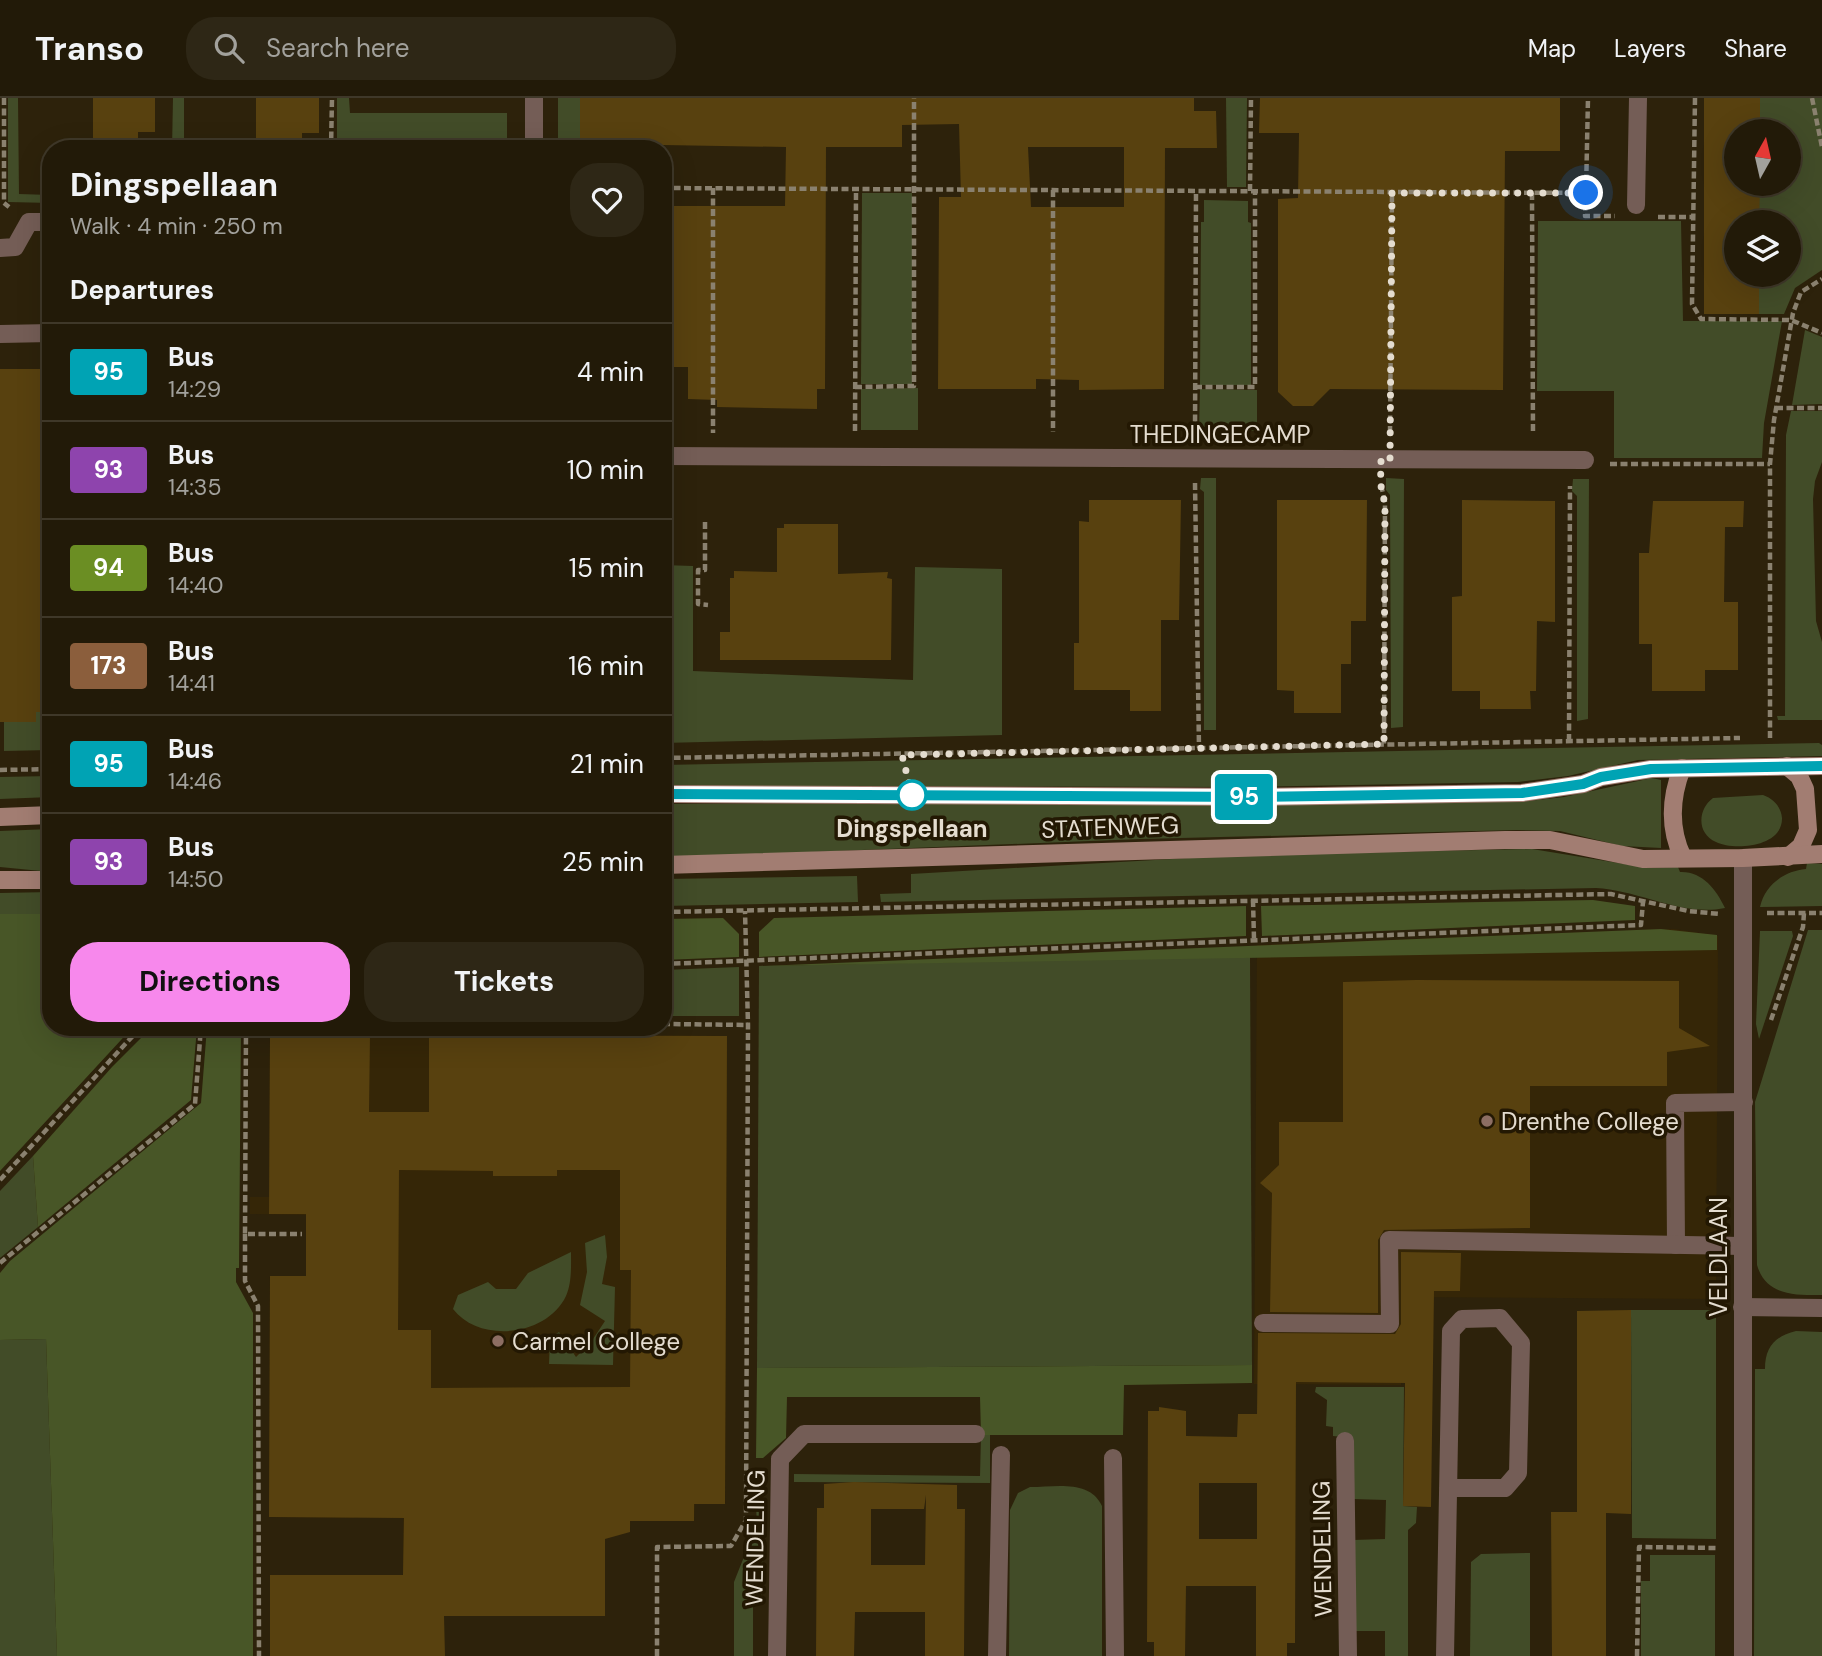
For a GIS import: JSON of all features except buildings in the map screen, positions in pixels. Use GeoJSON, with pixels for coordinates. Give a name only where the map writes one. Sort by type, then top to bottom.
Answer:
{"type":"FeatureCollection","features":[{"type":"Feature","properties":{"kind":"street"},"geometry":{"type":"LineString","coordinates":[[534,98],[534,140]]}},
{"type":"Feature","properties":{"kind":"street"},"geometry":{"type":"LineString","coordinates":[[1636,205],[1638,98]]}},
{"type":"Feature","properties":{"kind":"street"},"geometry":{"type":"LineString","coordinates":[[0,248],[15,247],[29,222],[42,222]]}},
{"type":"Feature","properties":{"kind":"street"},"geometry":{"type":"LineString","coordinates":[[0,334],[42,334]]}},
{"type":"Feature","properties":{"kind":"street","name":"THEDINGECAMP"},"geometry":{"type":"LineString","coordinates":[[672,456],[1577,460]]}},
{"type":"Feature","properties":{"kind":"street"},"geometry":{"type":"LineString","coordinates":[[1787,766],[1799,776],[1805,789],[1808,830],[1801,846],[1788,857]]}},
{"type":"Feature","properties":{"kind":"street","name":"STATENWEG"},"geometry":{"type":"LineString","coordinates":[[672,794],[1260,797],[1522,793],[1583,784],[1624,773],[1682,768],[1822,766]]}},
{"type":"Feature","properties":{"kind":"street"},"geometry":{"type":"LineString","coordinates":[[1682,768],[1675,786],[1672,814],[1673,836],[1683,859]]}},
{"type":"Feature","properties":{"kind":"street"},"geometry":{"type":"LineString","coordinates":[[0,817],[42,815]]}},
{"type":"Feature","properties":{"kind":"street","name":"STATENWEG"},"geometry":{"type":"LineString","coordinates":[[672,864],[1506,840],[1550,840],[1643,859],[1822,854]]}},
{"type":"Feature","properties":{"kind":"street","name":"VELDLAAN"},"geometry":{"type":"LineString","coordinates":[[1743,1656],[1744,858]]}},
{"type":"Feature","properties":{"kind":"street"},"geometry":{"type":"LineString","coordinates":[[0,880],[42,880]]}},
{"type":"Feature","properties":{"kind":"street"},"geometry":{"type":"LineString","coordinates":[[1676,1245],[1675,1103],[1744,1102]]}},
{"type":"Feature","properties":{"kind":"street"},"geometry":{"type":"LineString","coordinates":[[1263,1323],[1390,1324],[1389,1240],[1743,1246]]}},
{"type":"Feature","properties":{"kind":"street"},"geometry":{"type":"LineString","coordinates":[[1742,1307],[1822,1308]]}},
{"type":"Feature","properties":{"kind":"street"},"geometry":{"type":"LineString","coordinates":[[1445,1656],[1448,1488],[1451,1331],[1462,1319],[1500,1318],[1521,1343],[1518,1473],[1505,1488],[1448,1488]]}},
{"type":"Feature","properties":{"kind":"street","name":"WENDELING"},"geometry":{"type":"LineString","coordinates":[[777,1656],[780,1459],[804,1434],[976,1434]]}},
{"type":"Feature","properties":{"kind":"street","name":"WENDELING"},"geometry":{"type":"LineString","coordinates":[[1345,1441],[1348,1656]]}},
{"type":"Feature","properties":{"kind":"street"},"geometry":{"type":"LineString","coordinates":[[997,1656],[1001,1455]]}},
{"type":"Feature","properties":{"kind":"street"},"geometry":{"type":"LineString","coordinates":[[1113,1458],[1115,1656]]}},
{"type":"Feature","properties":{"kind":"path"},"geometry":{"type":"LineString","coordinates":[[4,98],[4,203],[29,222]]}},
{"type":"Feature","properties":{"kind":"path"},"geometry":{"type":"LineString","coordinates":[[331,140],[332,98]]}},
{"type":"Feature","properties":{"kind":"path"},"geometry":{"type":"LineString","coordinates":[[856,387],[914,386],[914,98]]}},
{"type":"Feature","properties":{"kind":"path"},"geometry":{"type":"LineString","coordinates":[[1195,387],[1255,387],[1251,98]]}},
{"type":"Feature","properties":{"kind":"path"},"geometry":{"type":"LineString","coordinates":[[672,188],[1586,193],[1588,98]]}},
{"type":"Feature","properties":{"kind":"path"},"geometry":{"type":"LineString","coordinates":[[1695,98],[1692,304],[1695,313],[1701,319],[1791,320],[1822,333]]}},
{"type":"Feature","properties":{"kind":"path"},"geometry":{"type":"LineString","coordinates":[[1812,98],[1822,146]]}},
{"type":"Feature","properties":{"kind":"path"},"geometry":{"type":"LineString","coordinates":[[713,188],[713,456]]}},
{"type":"Feature","properties":{"kind":"path"},"geometry":{"type":"LineString","coordinates":[[1053,190],[1053,457]]}},
{"type":"Feature","properties":{"kind":"path"},"geometry":{"type":"LineString","coordinates":[[855,457],[856,191]]}},
{"type":"Feature","properties":{"kind":"path"},"geometry":{"type":"LineString","coordinates":[[1384,744],[1385,502],[1381,491],[1385,459],[1392,193]]}},
{"type":"Feature","properties":{"kind":"path"},"geometry":{"type":"LineString","coordinates":[[1532,193],[1534,460]]}},
{"type":"Feature","properties":{"kind":"path"},"geometry":{"type":"LineString","coordinates":[[1756,738],[1770,738],[1770,464],[1776,408],[1791,320],[1801,292],[1822,279]]}},
{"type":"Feature","properties":{"kind":"path"},"geometry":{"type":"LineString","coordinates":[[1776,408],[1822,408]]}},
{"type":"Feature","properties":{"kind":"path"},"geometry":{"type":"LineString","coordinates":[[1569,741],[1577,460],[1618,465],[1770,464]]}},
{"type":"Feature","properties":{"kind":"path"},"geometry":{"type":"LineString","coordinates":[[705,522],[705,570],[698,570],[698,604],[708,605]]}},
{"type":"Feature","properties":{"kind":"path"},"geometry":{"type":"LineString","coordinates":[[672,758],[1742,738]]}},
{"type":"Feature","properties":{"kind":"path"},"geometry":{"type":"LineString","coordinates":[[0,770],[42,769]]}},
{"type":"Feature","properties":{"kind":"path"},"geometry":{"type":"LineString","coordinates":[[672,912],[1611,894],[1660,905]]}},
{"type":"Feature","properties":{"kind":"path"},"geometry":{"type":"LineString","coordinates":[[1253,900],[1254,939]]}},
{"type":"Feature","properties":{"kind":"path"},"geometry":{"type":"LineString","coordinates":[[672,964],[1641,925],[1643,902]]}},
{"type":"Feature","properties":{"kind":"path"},"geometry":{"type":"LineString","coordinates":[[657,1656],[657,1547],[731,1546],[746,1520],[748,1016],[745,911]]}},
{"type":"Feature","properties":{"kind":"path"},"geometry":{"type":"LineString","coordinates":[[1770,1024],[1803,927],[1804,913]]}},
{"type":"Feature","properties":{"kind":"path"},"geometry":{"type":"LineString","coordinates":[[672,1024],[748,1025]]}},
{"type":"Feature","properties":{"kind":"path"},"geometry":{"type":"LineString","coordinates":[[0,1180],[133,1036]]}},
{"type":"Feature","properties":{"kind":"path"},"geometry":{"type":"LineString","coordinates":[[0,1263],[195,1104],[200,1036]]}},
{"type":"Feature","properties":{"kind":"path"},"geometry":{"type":"LineString","coordinates":[[246,1036],[245,1281],[258,1306],[259,1656]]}},
{"type":"Feature","properties":{"kind":"path"},"geometry":{"type":"LineString","coordinates":[[245,1234],[302,1234]]}},
{"type":"Feature","properties":{"kind":"path"},"geometry":{"type":"LineString","coordinates":[[1637,1656],[1639,1547],[1742,1548]]}},
{"type":"Feature","properties":{"kind":"shaded area","name":"Drenthe College"},"geometry":{"type":"Polygon","coordinates":[[[1674,929],[1718,936],[1716,1299],[1403,1297],[1401,1385],[1254,1384],[1257,945],[1674,929]]]}},
{"type":"Feature","properties":{"kind":"shaded area","name":"Carmel College"},"geometry":{"type":"Polygon","coordinates":[[[270,1036],[727,1036],[725,1504],[695,1504],[694,1521],[668,1521],[631,1510],[630,1530],[605,1538],[605,1616],[429,1616],[429,1655],[445,1656],[270,1656],[403,1575],[404,1406],[355,1406],[354,1518],[269,1517],[270,1276],[306,1276],[306,1215],[250,1214],[250,1197],[269,1197],[270,1036]]]}},
{"type":"Feature","properties":{"kind":"green space"},"geometry":{"type":"Polygon","coordinates":[[[8,98],[18,98],[19,194],[42,195],[42,203],[8,202],[8,98]]]}},
{"type":"Feature","properties":{"kind":"green space"},"geometry":{"type":"Polygon","coordinates":[[[173,98],[184,98],[184,140],[172,140],[173,98]]]}},
{"type":"Feature","properties":{"kind":"green space"},"geometry":{"type":"Polygon","coordinates":[[[337,98],[349,98],[350,113],[507,113],[507,140],[337,140],[337,98]]]}},
{"type":"Feature","properties":{"kind":"green space"},"geometry":{"type":"Polygon","coordinates":[[[558,98],[580,98],[580,140],[558,140],[558,98]]]}},
{"type":"Feature","properties":{"kind":"green space"},"geometry":{"type":"Polygon","coordinates":[[[1226,98],[1247,98],[1246,187],[1227,187],[1226,98]]]}},
{"type":"Feature","properties":{"kind":"green space"},"geometry":{"type":"Polygon","coordinates":[[[1759,98],[1822,98],[1822,270],[1801,284],[1801,210],[1759,210],[1759,196],[1801,196],[1801,119],[1759,119],[1759,98]]]}},
{"type":"Feature","properties":{"kind":"green space"},"geometry":{"type":"Polygon","coordinates":[[[862,193],[912,193],[912,384],[861,384],[862,193]]]}},
{"type":"Feature","properties":{"kind":"green space"},"geometry":{"type":"Polygon","coordinates":[[[1204,200],[1248,201],[1248,222],[1251,223],[1251,385],[1200,385],[1201,222],[1204,222],[1204,200]]]}},
{"type":"Feature","properties":{"kind":"green space"},"geometry":{"type":"Polygon","coordinates":[[[1538,221],[1681,221],[1683,321],[1782,321],[1764,423],[1762,458],[1614,458],[1614,391],[1537,391],[1538,221]]]}},
{"type":"Feature","properties":{"kind":"green space"},"geometry":{"type":"Polygon","coordinates":[[[1759,287],[1796,287],[1784,314],[1759,314],[1759,287]]]}},
{"type":"Feature","properties":{"kind":"green space"},"geometry":{"type":"Polygon","coordinates":[[[1805,330],[1822,337],[1822,404],[1792,405],[1805,330]]]}},
{"type":"Feature","properties":{"kind":"green space"},"geometry":{"type":"Polygon","coordinates":[[[918,388],[918,430],[861,430],[861,389],[918,388]]]}},
{"type":"Feature","properties":{"kind":"green space"},"geometry":{"type":"Polygon","coordinates":[[[1200,389],[1257,390],[1257,431],[1199,431],[1200,389]]]}},
{"type":"Feature","properties":{"kind":"green space"},"geometry":{"type":"Polygon","coordinates":[[[1791,411],[1822,411],[1822,462],[1815,481],[1813,499],[1816,621],[1822,642],[1822,720],[1778,720],[1777,716],[1785,716],[1786,435],[1791,411]]]}},
{"type":"Feature","properties":{"kind":"green space"},"geometry":{"type":"Polygon","coordinates":[[[1201,478],[1216,478],[1216,730],[1204,730],[1204,492],[1200,489],[1201,478]]]}},
{"type":"Feature","properties":{"kind":"green space"},"geometry":{"type":"Polygon","coordinates":[[[1386,478],[1404,479],[1403,727],[1391,728],[1390,495],[1386,490],[1386,478]]]}},
{"type":"Feature","properties":{"kind":"green space"},"geometry":{"type":"Polygon","coordinates":[[[1573,479],[1589,479],[1588,719],[1577,721],[1577,496],[1572,491],[1573,479]]]}},
{"type":"Feature","properties":{"kind":"green space"},"geometry":{"type":"Polygon","coordinates":[[[672,565],[693,566],[693,671],[913,680],[915,567],[1002,569],[1002,735],[672,743],[672,565]]]}},
{"type":"Feature","properties":{"kind":"green space"},"geometry":{"type":"Polygon","coordinates":[[[36,712],[42,712],[42,750],[4,751],[4,722],[36,722],[36,712]]]}},
{"type":"Feature","properties":{"kind":"green space"},"geometry":{"type":"Polygon","coordinates":[[[1822,745],[1822,756],[1638,760],[1568,776],[1518,782],[1249,787],[672,786],[672,765],[1822,745]]]}},
{"type":"Feature","properties":{"kind":"green space"},"geometry":{"type":"Polygon","coordinates":[[[42,776],[42,797],[0,799],[0,777],[42,776]]]}},
{"type":"Feature","properties":{"kind":"green space"},"geometry":{"type":"Polygon","coordinates":[[[1652,778],[1661,780],[1661,848],[1622,846],[1560,831],[1517,830],[1140,839],[672,858],[672,804],[1520,802],[1564,797],[1652,778]]]}},
{"type":"Feature","properties":{"kind":"green space"},"geometry":{"type":"Polygon","coordinates":[[[1763,795],[1776,804],[1782,818],[1780,828],[1766,841],[1745,846],[1724,845],[1705,833],[1702,814],[1713,798],[1763,795]]]}},
{"type":"Feature","properties":{"kind":"green space"},"geometry":{"type":"Polygon","coordinates":[[[42,829],[42,871],[0,867],[0,831],[42,829]]]}},
{"type":"Feature","properties":{"kind":"green space"},"geometry":{"type":"Polygon","coordinates":[[[1532,849],[1649,868],[1678,867],[1680,872],[1688,872],[1707,882],[1725,908],[1693,909],[1596,888],[881,902],[880,894],[911,893],[911,874],[1241,855],[1532,849]]]}},
{"type":"Feature","properties":{"kind":"green space"},"geometry":{"type":"Polygon","coordinates":[[[1807,863],[1822,864],[1822,906],[1760,907],[1766,892],[1777,880],[1806,869],[1807,863]]]}},
{"type":"Feature","properties":{"kind":"green space"},"geometry":{"type":"Polygon","coordinates":[[[857,876],[858,902],[672,906],[672,879],[857,876]]]}},
{"type":"Feature","properties":{"kind":"green space"},"geometry":{"type":"Polygon","coordinates":[[[42,892],[42,914],[0,914],[0,893],[42,892]]]}},
{"type":"Feature","properties":{"kind":"green space"},"geometry":{"type":"Polygon","coordinates":[[[1593,900],[1635,906],[1635,920],[1262,936],[1261,906],[1593,900]]]}},
{"type":"Feature","properties":{"kind":"green space"},"geometry":{"type":"Polygon","coordinates":[[[1246,906],[1246,936],[759,957],[759,932],[774,918],[1246,906]]]}},
{"type":"Feature","properties":{"kind":"green space"},"geometry":{"type":"Polygon","coordinates":[[[0,914],[42,914],[42,1036],[125,1036],[0,1171],[0,914]]]}},
{"type":"Feature","properties":{"kind":"green space"},"geometry":{"type":"Polygon","coordinates":[[[723,918],[739,934],[739,957],[672,960],[672,919],[723,918]]]}},
{"type":"Feature","properties":{"kind":"green space"},"geometry":{"type":"Polygon","coordinates":[[[1661,929],[1717,935],[1717,950],[759,966],[1661,929]]]}},
{"type":"Feature","properties":{"kind":"green space"},"geometry":{"type":"Polygon","coordinates":[[[1808,930],[1822,930],[1822,1295],[1792,1294],[1774,1288],[1761,1275],[1757,1265],[1755,1102],[1808,930]]]}},
{"type":"Feature","properties":{"kind":"green space"},"geometry":{"type":"Polygon","coordinates":[[[1760,931],[1792,931],[1793,936],[1759,1039],[1756,1024],[1760,931]]]}},
{"type":"Feature","properties":{"kind":"green space"},"geometry":{"type":"Polygon","coordinates":[[[1250,956],[1252,1365],[757,1368],[759,966],[1250,956]]]}},
{"type":"Feature","properties":{"kind":"green space"},"geometry":{"type":"Polygon","coordinates":[[[739,967],[739,1016],[672,1016],[672,970],[739,967]]]}},
{"type":"Feature","properties":{"kind":"green space"},"geometry":{"type":"Polygon","coordinates":[[[143,1036],[196,1036],[191,1100],[38,1227],[33,1156],[143,1036]]]}},
{"type":"Feature","properties":{"kind":"green space"},"geometry":{"type":"Polygon","coordinates":[[[206,1036],[241,1036],[239,1268],[236,1268],[236,1282],[253,1313],[253,1656],[57,1656],[46,1339],[0,1340],[0,1273],[10,1261],[201,1103],[206,1036]]]}},
{"type":"Feature","properties":{"kind":"green space"},"geometry":{"type":"Polygon","coordinates":[[[33,1156],[38,1227],[0,1258],[0,1191],[33,1156]]]}},
{"type":"Feature","properties":{"kind":"green space"},"geometry":{"type":"Polygon","coordinates":[[[605,1235],[607,1257],[602,1284],[615,1287],[613,1365],[549,1364],[550,1338],[559,1332],[576,1357],[591,1342],[605,1321],[580,1305],[587,1272],[585,1243],[605,1235]]]}},
{"type":"Feature","properties":{"kind":"green space"},"geometry":{"type":"Polygon","coordinates":[[[571,1252],[568,1291],[557,1309],[544,1320],[512,1331],[496,1331],[465,1320],[453,1309],[458,1295],[488,1282],[496,1289],[516,1289],[528,1273],[571,1252]]]}},
{"type":"Feature","properties":{"kind":"green space"},"geometry":{"type":"Polygon","coordinates":[[[1631,1310],[1716,1310],[1716,1539],[1632,1538],[1631,1310]]]}},
{"type":"Feature","properties":{"kind":"green space"},"geometry":{"type":"Polygon","coordinates":[[[1796,1331],[1822,1332],[1822,1656],[1754,1656],[1755,1369],[1765,1369],[1769,1349],[1777,1339],[1796,1331]]]}},
{"type":"Feature","properties":{"kind":"green space"},"geometry":{"type":"Polygon","coordinates":[[[46,1339],[57,1656],[0,1656],[0,1340],[46,1339]]]}},
{"type":"Feature","properties":{"kind":"green space"},"geometry":{"type":"Polygon","coordinates":[[[1252,1365],[1252,1383],[1124,1385],[1123,1435],[981,1435],[980,1397],[787,1397],[786,1438],[763,1458],[756,1458],[757,1368],[1252,1365]]]}},
{"type":"Feature","properties":{"kind":"green space"},"geometry":{"type":"Polygon","coordinates":[[[1316,1387],[1404,1387],[1403,1506],[1417,1507],[1416,1523],[1408,1530],[1408,1656],[1385,1656],[1385,1631],[1352,1631],[1353,1540],[1385,1539],[1386,1500],[1353,1499],[1353,1438],[1333,1436],[1333,1427],[1326,1426],[1327,1400],[1315,1392],[1316,1387]]]}},
{"type":"Feature","properties":{"kind":"green space"},"geometry":{"type":"Polygon","coordinates":[[[981,1435],[990,1435],[990,1483],[794,1482],[794,1474],[980,1476],[981,1435]]]}},
{"type":"Feature","properties":{"kind":"green space"},"geometry":{"type":"Polygon","coordinates":[[[1030,1487],[1081,1488],[1096,1497],[1102,1506],[1102,1656],[1009,1656],[1010,1510],[1018,1493],[1030,1487]]]}},
{"type":"Feature","properties":{"kind":"green space"},"geometry":{"type":"Polygon","coordinates":[[[756,1506],[763,1506],[762,1605],[753,1605],[753,1656],[734,1656],[734,1582],[757,1524],[756,1506]]]}},
{"type":"Feature","properties":{"kind":"green space"},"geometry":{"type":"Polygon","coordinates":[[[1530,1553],[1530,1656],[1470,1656],[1471,1562],[1481,1554],[1530,1553]]]}},
{"type":"Feature","properties":{"kind":"green space"},"geometry":{"type":"Polygon","coordinates":[[[1650,1555],[1715,1555],[1715,1656],[1641,1656],[1641,1581],[1650,1581],[1650,1555]]]}},
{"type":"Feature","properties":{"kind":"bus line","name":"95"},"geometry":{"type":"LineString","coordinates":[[672,794],[1260,797],[1522,793],[1583,784],[1601,777],[1651,769],[1822,766]]}},
{"type":"Feature","properties":{"kind":"place","name":"Dingspellaan"},"geometry":{"type":"Point","coordinates":[912,795]}},
{"type":"Feature","properties":{"kind":"place","name":"Drenthe College"},"geometry":{"type":"Point","coordinates":[1487,1121]}},
{"type":"Feature","properties":{"kind":"place","name":"Carmel College"},"geometry":{"type":"Point","coordinates":[498,1341]}},
{"type":"Feature","properties":{"kind":"route"},"geometry":{"type":"LineString","coordinates":[[912,795],[902,755],[1384,744],[1385,502],[1381,491],[1381,459],[1390,459],[1392,193],[1586,193]]}}]}
